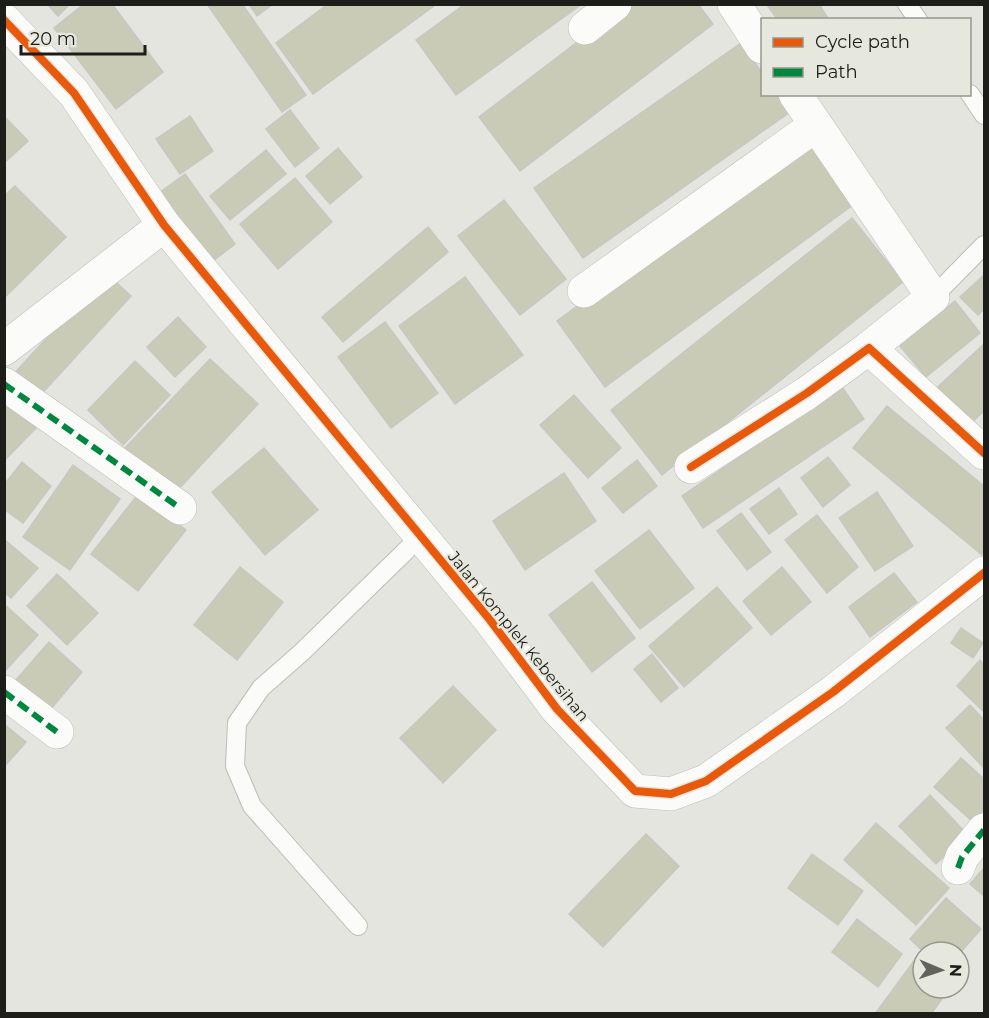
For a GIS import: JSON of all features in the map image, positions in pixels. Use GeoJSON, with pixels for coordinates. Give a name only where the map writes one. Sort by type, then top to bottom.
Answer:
{"type":"FeatureCollection","features":[{"type":"Feature","properties":{"kind":"street"},"geometry":{"type":"LineString","coordinates":[[585,28],[615,4]]}},
{"type":"Feature","properties":{"kind":"street"},"geometry":{"type":"LineString","coordinates":[[734,4],[761,45]]}},
{"type":"Feature","properties":{"kind":"street","name":"Jalan Komplek Kebersihan"},"geometry":{"type":"LineString","coordinates":[[4,20],[74,93],[164,225],[490,620],[557,709],[635,791],[671,794],[706,781],[832,692],[984,573]]}},
{"type":"Feature","properties":{"kind":"street"},"geometry":{"type":"LineString","coordinates":[[691,467],[807,393],[933,297],[796,96]]}},
{"type":"Feature","properties":{"kind":"street"},"geometry":{"type":"LineString","coordinates":[[584,291],[816,125]]}},
{"type":"Feature","properties":{"kind":"street"},"geometry":{"type":"LineString","coordinates":[[4,349],[164,225]]}},
{"type":"Feature","properties":{"kind":"street"},"geometry":{"type":"LineString","coordinates":[[869,348],[984,453]]}},
{"type":"Feature","properties":{"kind":"street"},"geometry":{"type":"LineString","coordinates":[[4,384],[180,508]]}},
{"type":"Feature","properties":{"kind":"street"},"geometry":{"type":"LineString","coordinates":[[4,692],[57,732]]}},
{"type":"Feature","properties":{"kind":"street"},"geometry":{"type":"LineString","coordinates":[[958,868],[962,857],[984,830]]}},
{"type":"Feature","properties":{"kind":"lane"},"geometry":{"type":"LineString","coordinates":[[907,4],[917,18]]}},
{"type":"Feature","properties":{"kind":"lane"},"geometry":{"type":"LineString","coordinates":[[971,96],[984,115]]}},
{"type":"Feature","properties":{"kind":"lane"},"geometry":{"type":"LineString","coordinates":[[933,297],[984,245]]}},
{"type":"Feature","properties":{"kind":"lane"},"geometry":{"type":"LineString","coordinates":[[358,926],[252,806],[235,766],[237,723],[261,688],[302,652],[421,536]]}},
{"type":"Feature","properties":{"kind":"building"},"geometry":{"type":"Polygon","coordinates":[[[47,4],[70,4],[58,16],[47,4]]]}},
{"type":"Feature","properties":{"kind":"building"},"geometry":{"type":"Polygon","coordinates":[[[84,4],[112,4],[163,72],[116,109],[54,28],[84,4]]]}},
{"type":"Feature","properties":{"kind":"building"},"geometry":{"type":"Polygon","coordinates":[[[207,4],[242,4],[306,95],[282,112],[207,4]]]}},
{"type":"Feature","properties":{"kind":"building"},"geometry":{"type":"Polygon","coordinates":[[[249,4],[273,4],[257,16],[249,4]]]}},
{"type":"Feature","properties":{"kind":"building"},"geometry":{"type":"Polygon","coordinates":[[[328,4],[433,4],[434,6],[313,94],[276,43],[328,4]]]}},
{"type":"Feature","properties":{"kind":"building"},"geometry":{"type":"Polygon","coordinates":[[[465,4],[582,4],[456,95],[416,40],[465,4]]]}},
{"type":"Feature","properties":{"kind":"building"},"geometry":{"type":"Polygon","coordinates":[[[627,4],[698,4],[713,24],[520,171],[479,117],[627,4]]]}},
{"type":"Feature","properties":{"kind":"building"},"geometry":{"type":"Polygon","coordinates":[[[819,4],[828,18],[777,18],[767,5],[819,4]]]}},
{"type":"Feature","properties":{"kind":"building"},"geometry":{"type":"Polygon","coordinates":[[[741,43],[761,72],[761,96],[778,96],[790,112],[583,258],[534,188],[741,43]]]}},
{"type":"Feature","properties":{"kind":"building"},"geometry":{"type":"Polygon","coordinates":[[[290,110],[319,148],[295,167],[266,129],[290,110]]]}},
{"type":"Feature","properties":{"kind":"building"},"geometry":{"type":"Polygon","coordinates":[[[4,116],[28,141],[4,163],[4,116]]]}},
{"type":"Feature","properties":{"kind":"building"},"geometry":{"type":"Polygon","coordinates":[[[190,116],[213,151],[180,174],[156,139],[190,116]]]}},
{"type":"Feature","properties":{"kind":"building"},"geometry":{"type":"Polygon","coordinates":[[[806,138],[854,204],[605,387],[557,321],[806,138]]]}},
{"type":"Feature","properties":{"kind":"building"},"geometry":{"type":"Polygon","coordinates":[[[338,148],[362,177],[330,204],[306,176],[338,148]]]}},
{"type":"Feature","properties":{"kind":"building"},"geometry":{"type":"Polygon","coordinates":[[[266,150],[286,174],[230,220],[210,196],[266,150]]]}},
{"type":"Feature","properties":{"kind":"building"},"geometry":{"type":"Polygon","coordinates":[[[185,174],[235,244],[209,264],[159,193],[185,174]]]}},
{"type":"Feature","properties":{"kind":"building"},"geometry":{"type":"Polygon","coordinates":[[[295,178],[332,222],[278,269],[240,224],[295,178]]]}},
{"type":"Feature","properties":{"kind":"building"},"geometry":{"type":"Polygon","coordinates":[[[15,186],[66,237],[4,298],[4,196],[15,186]]]}},
{"type":"Feature","properties":{"kind":"building"},"geometry":{"type":"Polygon","coordinates":[[[504,200],[566,279],[520,315],[458,236],[504,200]]]}},
{"type":"Feature","properties":{"kind":"building"},"geometry":{"type":"Polygon","coordinates":[[[852,218],[903,282],[662,475],[611,410],[852,218]]]}},
{"type":"Feature","properties":{"kind":"building"},"geometry":{"type":"Polygon","coordinates":[[[428,227],[448,252],[343,342],[322,317],[428,227]]]}},
{"type":"Feature","properties":{"kind":"building"},"geometry":{"type":"Polygon","coordinates":[[[106,273],[131,296],[37,399],[12,376],[106,273]]]}},
{"type":"Feature","properties":{"kind":"building"},"geometry":{"type":"Polygon","coordinates":[[[984,275],[984,309],[978,315],[960,297],[984,275]]]}},
{"type":"Feature","properties":{"kind":"building"},"geometry":{"type":"Polygon","coordinates":[[[465,277],[523,355],[455,404],[399,326],[465,277]]]}},
{"type":"Feature","properties":{"kind":"building"},"geometry":{"type":"Polygon","coordinates":[[[955,301],[980,333],[926,377],[900,346],[955,301]]]}},
{"type":"Feature","properties":{"kind":"building"},"geometry":{"type":"Polygon","coordinates":[[[178,317],[206,347],[175,377],[147,347],[178,317]]]}},
{"type":"Feature","properties":{"kind":"building"},"geometry":{"type":"Polygon","coordinates":[[[385,322],[438,393],[391,428],[338,357],[385,322]]]}},
{"type":"Feature","properties":{"kind":"building"},"geometry":{"type":"Polygon","coordinates":[[[984,344],[984,411],[963,431],[929,395],[984,344]]]}},
{"type":"Feature","properties":{"kind":"building"},"geometry":{"type":"Polygon","coordinates":[[[210,359],[258,404],[174,494],[125,448],[210,359]]]}},
{"type":"Feature","properties":{"kind":"building"},"geometry":{"type":"Polygon","coordinates":[[[135,361],[170,395],[123,445],[88,410],[135,361]]]}},
{"type":"Feature","properties":{"kind":"building"},"geometry":{"type":"Polygon","coordinates":[[[842,387],[864,419],[703,528],[682,496],[842,387]]]}},
{"type":"Feature","properties":{"kind":"building"},"geometry":{"type":"Polygon","coordinates":[[[574,395],[621,448],[588,478],[540,425],[574,395]]]}},
{"type":"Feature","properties":{"kind":"building"},"geometry":{"type":"Polygon","coordinates":[[[4,399],[36,428],[4,461],[4,399]]]}},
{"type":"Feature","properties":{"kind":"building"},"geometry":{"type":"Polygon","coordinates":[[[887,406],[984,486],[984,552],[982,555],[853,448],[887,406]]]}},
{"type":"Feature","properties":{"kind":"building"},"geometry":{"type":"Polygon","coordinates":[[[264,448],[318,510],[265,555],[212,492],[264,448]]]}},
{"type":"Feature","properties":{"kind":"building"},"geometry":{"type":"Polygon","coordinates":[[[828,457],[850,485],[823,507],[801,478],[828,457]]]}},
{"type":"Feature","properties":{"kind":"building"},"geometry":{"type":"Polygon","coordinates":[[[637,460],[657,486],[623,513],[602,488],[637,460]]]}},
{"type":"Feature","properties":{"kind":"building"},"geometry":{"type":"Polygon","coordinates":[[[22,462],[51,486],[23,523],[4,509],[4,485],[22,462]]]}},
{"type":"Feature","properties":{"kind":"building"},"geometry":{"type":"Polygon","coordinates":[[[73,465],[120,499],[70,570],[23,537],[73,465]]]}},
{"type":"Feature","properties":{"kind":"building"},"geometry":{"type":"Polygon","coordinates":[[[564,473],[596,521],[525,570],[493,521],[564,473]]]}},
{"type":"Feature","properties":{"kind":"building"},"geometry":{"type":"Polygon","coordinates":[[[779,488],[797,514],[769,534],[750,509],[779,488]]]}},
{"type":"Feature","properties":{"kind":"building"},"geometry":{"type":"Polygon","coordinates":[[[877,492],[913,546],[875,571],[839,518],[877,492]]]}},
{"type":"Feature","properties":{"kind":"building"},"geometry":{"type":"Polygon","coordinates":[[[139,493],[186,530],[138,591],[91,554],[139,493]]]}},
{"type":"Feature","properties":{"kind":"building"},"geometry":{"type":"Polygon","coordinates":[[[741,513],[771,552],[747,570],[717,531],[741,513]]]}},
{"type":"Feature","properties":{"kind":"building"},"geometry":{"type":"Polygon","coordinates":[[[817,515],[858,567],[827,593],[785,540],[817,515]]]}},
{"type":"Feature","properties":{"kind":"building"},"geometry":{"type":"Polygon","coordinates":[[[649,530],[694,588],[640,629],[595,571],[649,530]]]}},
{"type":"Feature","properties":{"kind":"building"},"geometry":{"type":"Polygon","coordinates":[[[4,539],[38,568],[11,598],[4,592],[4,539]]]}},
{"type":"Feature","properties":{"kind":"building"},"geometry":{"type":"Polygon","coordinates":[[[240,567],[283,602],[237,660],[194,625],[240,567]]]}},
{"type":"Feature","properties":{"kind":"building"},"geometry":{"type":"Polygon","coordinates":[[[782,567],[811,602],[771,635],[743,601],[782,567]]]}},
{"type":"Feature","properties":{"kind":"building"},"geometry":{"type":"Polygon","coordinates":[[[894,573],[917,602],[870,637],[849,607],[894,573]]]}},
{"type":"Feature","properties":{"kind":"building"},"geometry":{"type":"Polygon","coordinates":[[[57,574],[98,613],[67,645],[27,606],[57,574]]]}},
{"type":"Feature","properties":{"kind":"building"},"geometry":{"type":"Polygon","coordinates":[[[592,582],[635,638],[592,672],[549,615],[592,582]]]}},
{"type":"Feature","properties":{"kind":"building"},"geometry":{"type":"Polygon","coordinates":[[[717,587],[752,628],[684,687],[649,646],[717,587]]]}},
{"type":"Feature","properties":{"kind":"building"},"geometry":{"type":"Polygon","coordinates":[[[4,604],[38,635],[5,671],[4,671],[4,604]]]}},
{"type":"Feature","properties":{"kind":"building"},"geometry":{"type":"Polygon","coordinates":[[[961,628],[983,643],[973,658],[951,643],[961,628]]]}},
{"type":"Feature","properties":{"kind":"building"},"geometry":{"type":"Polygon","coordinates":[[[49,642],[82,672],[50,710],[16,680],[49,642]]]}},
{"type":"Feature","properties":{"kind":"building"},"geometry":{"type":"Polygon","coordinates":[[[652,654],[678,688],[661,702],[634,669],[652,654]]]}},
{"type":"Feature","properties":{"kind":"building"},"geometry":{"type":"Polygon","coordinates":[[[980,660],[984,665],[984,712],[957,686],[980,660]]]}},
{"type":"Feature","properties":{"kind":"building"},"geometry":{"type":"Polygon","coordinates":[[[453,686],[496,730],[443,783],[400,738],[453,686]]]}},
{"type":"Feature","properties":{"kind":"building"},"geometry":{"type":"Polygon","coordinates":[[[970,705],[984,720],[984,768],[946,728],[970,705]]]}},
{"type":"Feature","properties":{"kind":"building"},"geometry":{"type":"Polygon","coordinates":[[[4,724],[26,742],[4,767],[4,724]]]}},
{"type":"Feature","properties":{"kind":"building"},"geometry":{"type":"Polygon","coordinates":[[[961,758],[984,779],[984,809],[973,822],[934,787],[961,758]]]}},
{"type":"Feature","properties":{"kind":"building"},"geometry":{"type":"Polygon","coordinates":[[[930,795],[967,834],[936,864],[899,826],[930,795]]]}},
{"type":"Feature","properties":{"kind":"building"},"geometry":{"type":"Polygon","coordinates":[[[876,823],[949,888],[916,925],[844,860],[876,823]]]}},
{"type":"Feature","properties":{"kind":"building"},"geometry":{"type":"Polygon","coordinates":[[[646,834],[679,866],[603,947],[569,914],[646,834]]]}},
{"type":"Feature","properties":{"kind":"building"},"geometry":{"type":"Polygon","coordinates":[[[812,854],[863,891],[838,925],[788,888],[812,854]]]}},
{"type":"Feature","properties":{"kind":"building"},"geometry":{"type":"Polygon","coordinates":[[[984,868],[984,896],[970,884],[984,868]]]}},
{"type":"Feature","properties":{"kind":"building"},"geometry":{"type":"Polygon","coordinates":[[[946,898],[981,929],[971,940],[910,939],[946,898]]]}},
{"type":"Feature","properties":{"kind":"building"},"geometry":{"type":"Polygon","coordinates":[[[857,919],[902,954],[878,987],[832,952],[857,919]]]}},
{"type":"Feature","properties":{"kind":"building"},"geometry":{"type":"Polygon","coordinates":[[[911,965],[911,1000],[941,1000],[931,1014],[875,1014],[911,965]]]}},
{"type":"Feature","properties":{"kind":"marked path"},"geometry":{"type":"LineString","coordinates":[[4,384],[180,508]]}},
{"type":"Feature","properties":{"kind":"marked path"},"geometry":{"type":"LineString","coordinates":[[4,692],[57,732]]}},
{"type":"Feature","properties":{"kind":"marked path"},"geometry":{"type":"LineString","coordinates":[[958,868],[962,857],[984,830]]}},
{"type":"Feature","properties":{"kind":"cycle path"},"geometry":{"type":"LineString","coordinates":[[4,20],[74,93],[164,225],[490,620],[557,709],[635,791],[671,794],[706,781],[833,692],[984,573]]}},
{"type":"Feature","properties":{"kind":"cycle path"},"geometry":{"type":"LineString","coordinates":[[691,467],[807,393],[869,348],[984,453]]}}]}
